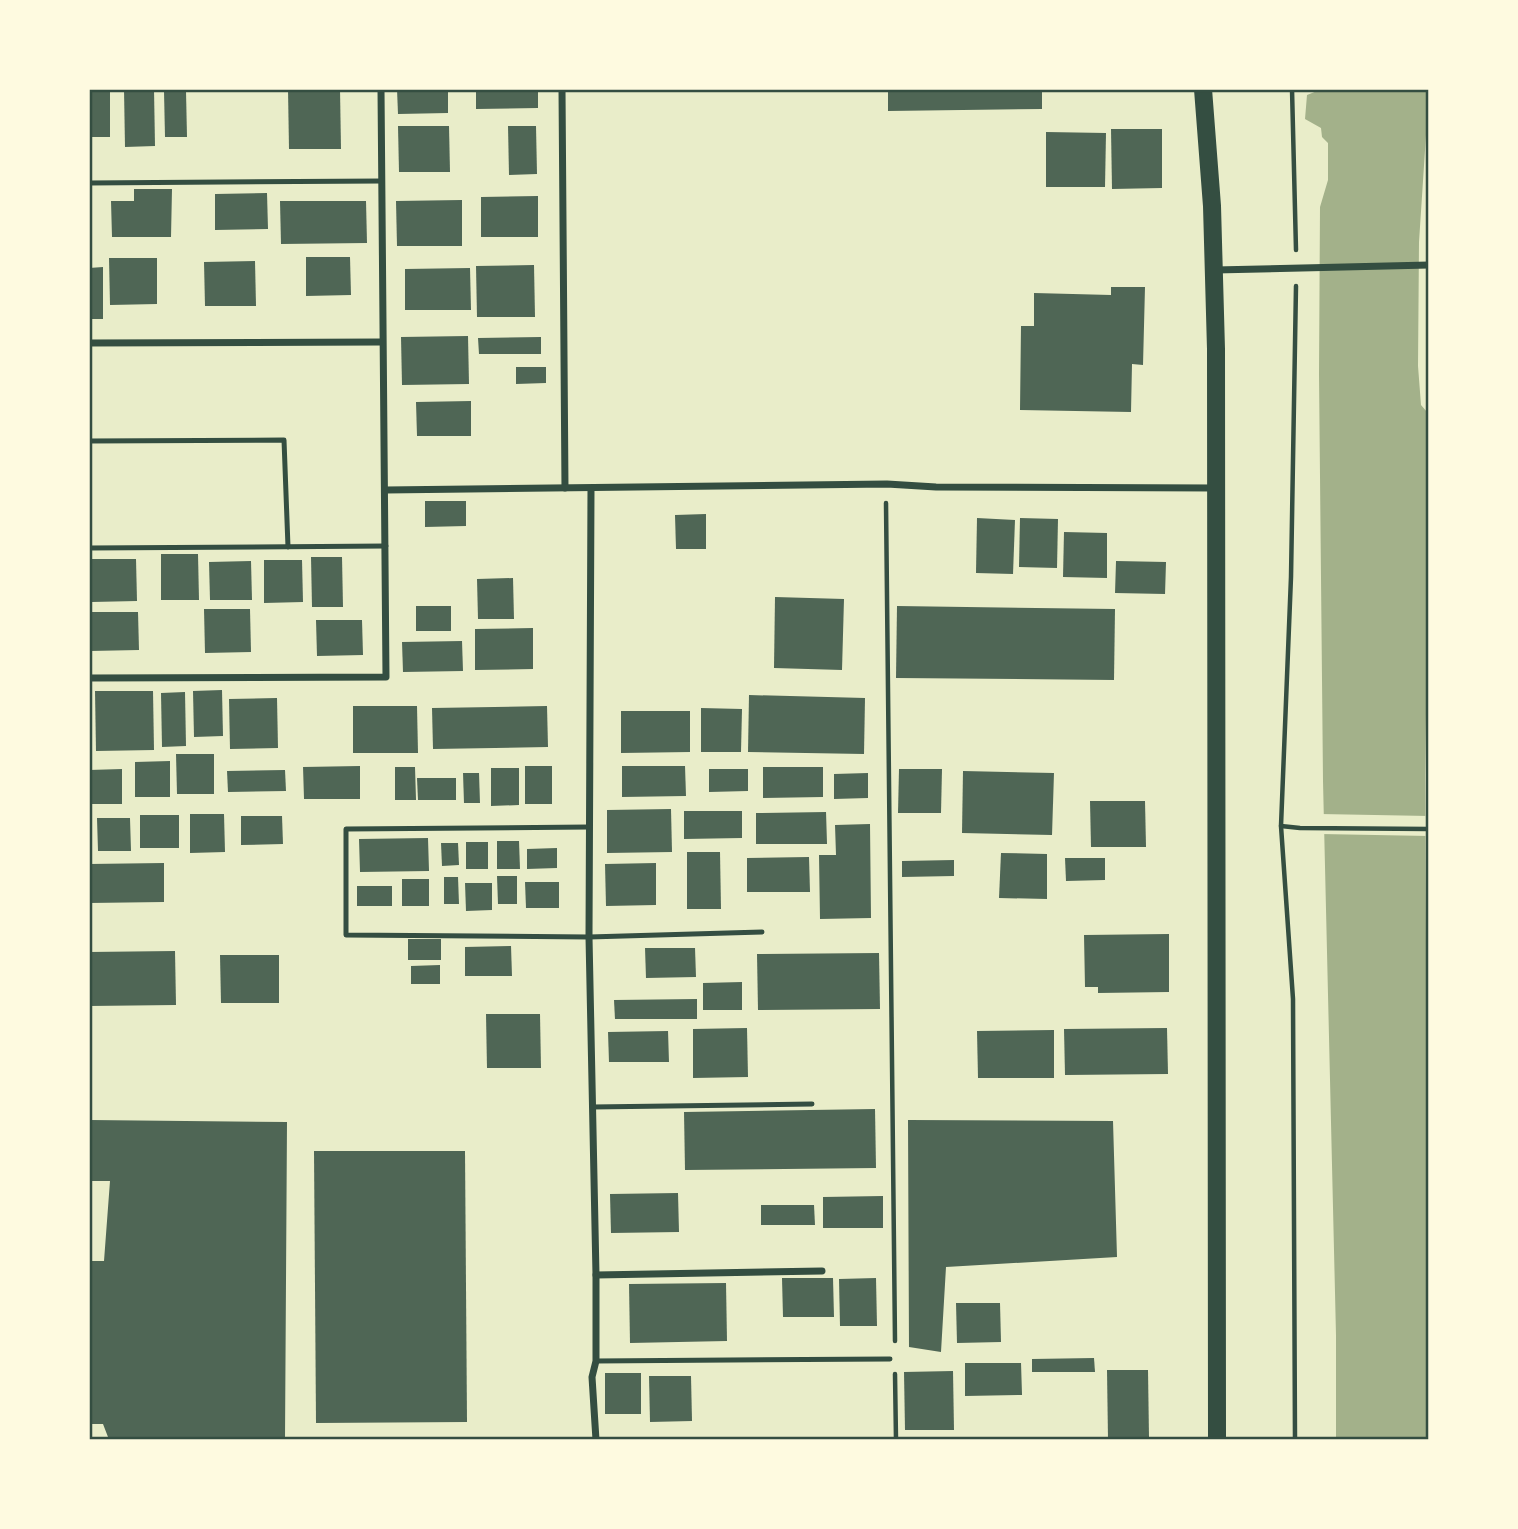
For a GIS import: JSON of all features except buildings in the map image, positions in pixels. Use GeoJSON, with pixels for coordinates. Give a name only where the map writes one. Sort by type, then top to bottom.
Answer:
{"type":"FeatureCollection","features":[{"type":"Feature","properties":{"kind":"main road"},"geometry":{"type":"LineString","coordinates":[[1203,89],[1215,271],[1217,1440]]}},
{"type":"Feature","properties":{"kind":"street"},"geometry":{"type":"LineString","coordinates":[[89,678],[386,677],[382,89]]}},
{"type":"Feature","properties":{"kind":"street"},"geometry":{"type":"LineString","coordinates":[[562,89],[565,488]]}},
{"type":"Feature","properties":{"kind":"street"},"geometry":{"type":"LineString","coordinates":[[1215,271],[1429,265]]}},
{"type":"Feature","properties":{"kind":"street"},"geometry":{"type":"LineString","coordinates":[[89,343],[382,342]]}},
{"type":"Feature","properties":{"kind":"street"},"geometry":{"type":"LineString","coordinates":[[386,490],[887,484],[936,487],[1217,488]]}},
{"type":"Feature","properties":{"kind":"street"},"geometry":{"type":"LineString","coordinates":[[591,489],[589,937],[596,1275],[596,1361],[592,1377],[596,1440]]}},
{"type":"Feature","properties":{"kind":"street"},"geometry":{"type":"LineString","coordinates":[[596,1275],[822,1271]]}},
{"type":"Feature","properties":{"kind":"lane"},"geometry":{"type":"LineString","coordinates":[[89,183],[382,181]]}},
{"type":"Feature","properties":{"kind":"lane"},"geometry":{"type":"LineString","coordinates":[[89,441],[284,440],[288,547]]}},
{"type":"Feature","properties":{"kind":"lane"},"geometry":{"type":"LineString","coordinates":[[89,548],[386,546]]}},
{"type":"Feature","properties":{"kind":"lane"},"geometry":{"type":"LineString","coordinates":[[589,827],[346,829],[346,935],[589,937],[762,932]]}},
{"type":"Feature","properties":{"kind":"lane"},"geometry":{"type":"LineString","coordinates":[[592,1107],[812,1104]]}},
{"type":"Feature","properties":{"kind":"lane"},"geometry":{"type":"LineString","coordinates":[[596,1361],[890,1359]]}},
{"type":"Feature","properties":{"kind":"path"},"geometry":{"type":"LineString","coordinates":[[1292,89],[1296,267],[1291,577],[1281,826],[1293,999],[1295,1440]]}},
{"type":"Feature","properties":{"kind":"path"},"geometry":{"type":"LineString","coordinates":[[886,502],[895,1343]]}},
{"type":"Feature","properties":{"kind":"path"},"geometry":{"type":"LineString","coordinates":[[1281,826],[1429,829]]}},
{"type":"Feature","properties":{"kind":"path"},"geometry":{"type":"LineString","coordinates":[[895,1371],[896,1440]]}},
{"type":"Feature","properties":{"kind":"shaded area"},"geometry":{"type":"Polygon","coordinates":[[[1322,89],[1429,89],[1419,242],[1418,366],[1421,405],[1427,412],[1425,775],[1429,1440],[1336,1440],[1323,781],[1319,374],[1320,207],[1328,180],[1328,143],[1322,137],[1321,128],[1305,119],[1307,95],[1322,89]]]}},
{"type":"Feature","properties":{"kind":"pier"},"geometry":{"type":"Polygon","coordinates":[[[1320,814],[1429,816],[1429,836],[1321,834],[1320,814]]]}}]}
